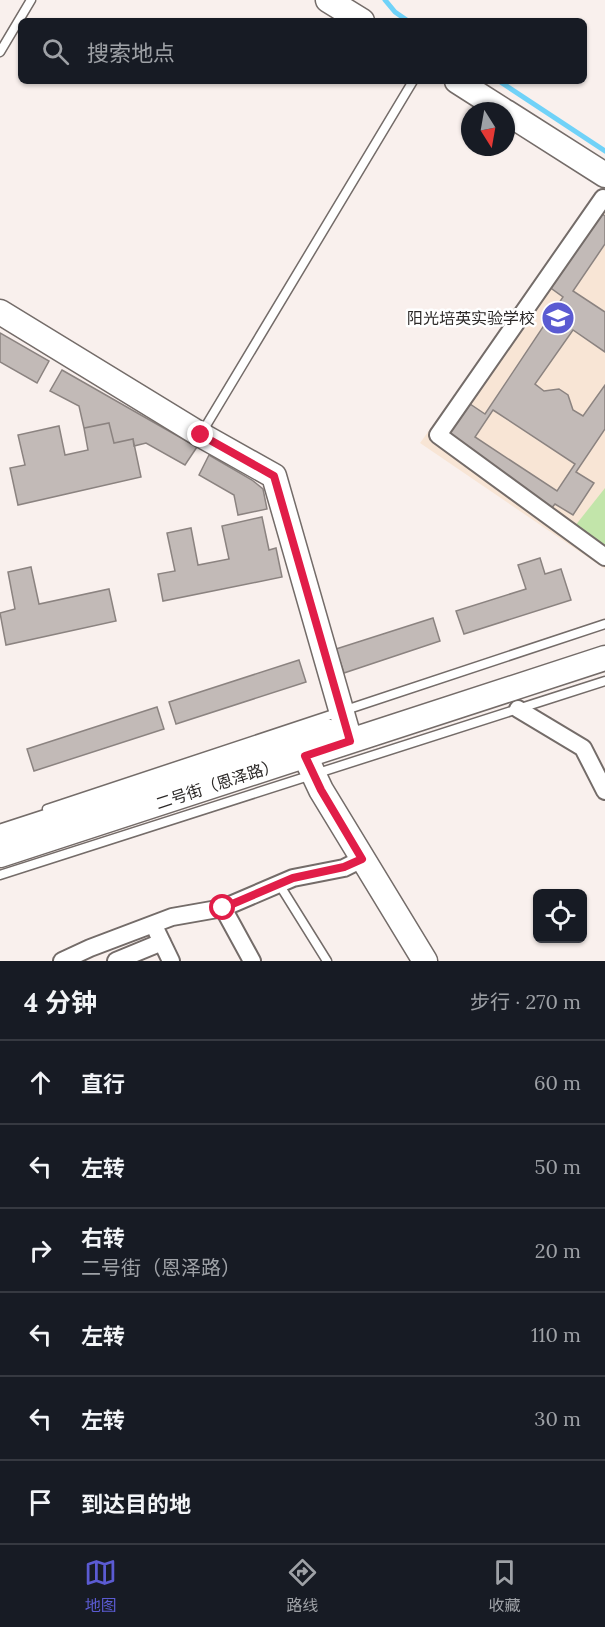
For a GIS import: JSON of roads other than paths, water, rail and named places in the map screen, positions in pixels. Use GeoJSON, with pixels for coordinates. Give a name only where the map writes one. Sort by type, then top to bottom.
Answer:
{"type":"FeatureCollection","features":[{"type":"Feature","properties":{"kind":"main road"},"geometry":{"type":"LineString","coordinates":[[328,0],[357,18]]}},
{"type":"Feature","properties":{"kind":"main road"},"geometry":{"type":"LineString","coordinates":[[462,84],[490,102]]}},
{"type":"Feature","properties":{"kind":"main road"},"geometry":{"type":"LineString","coordinates":[[515,120],[604,191]]}},
{"type":"Feature","properties":{"kind":"main road"},"geometry":{"type":"LineString","coordinates":[[0,312],[201,435],[274,476],[346,725]]}},
{"type":"Feature","properties":{"kind":"main road","name":"二号街（恩泽路）"},"geometry":{"type":"LineString","coordinates":[[0,837],[605,641]]}},
{"type":"Feature","properties":{"kind":"main road","name":"二号街（恩泽路）"},"geometry":{"type":"LineString","coordinates":[[0,855],[309,765],[346,725],[605,658]]}},
{"type":"Feature","properties":{"kind":"main road"},"geometry":{"type":"LineString","coordinates":[[309,765],[321,790],[424,961]]}},
{"type":"Feature","properties":{"kind":"street"},"geometry":{"type":"LineString","coordinates":[[604,191],[438,435],[605,557]]}},
{"type":"Feature","properties":{"kind":"street"},"geometry":{"type":"LineString","coordinates":[[518,709],[583,748],[605,791]]}},
{"type":"Feature","properties":{"kind":"street"},"geometry":{"type":"LineString","coordinates":[[62,961],[172,916],[223,908],[293,878],[344,867],[362,859]]}},
{"type":"Feature","properties":{"kind":"street"},"geometry":{"type":"LineString","coordinates":[[223,908],[252,961]]}},
{"type":"Feature","properties":{"kind":"street"},"geometry":{"type":"LineString","coordinates":[[153,924],[171,961]]}},
{"type":"Feature","properties":{"kind":"street"},"geometry":{"type":"LineString","coordinates":[[116,961],[162,942]]}},
{"type":"Feature","properties":{"kind":"lane"},"geometry":{"type":"LineString","coordinates":[[20,18],[31,0]]}},
{"type":"Feature","properties":{"kind":"lane"},"geometry":{"type":"LineString","coordinates":[[0,52],[18,22]]}},
{"type":"Feature","properties":{"kind":"lane"},"geometry":{"type":"LineString","coordinates":[[201,435],[412,84]]}},
{"type":"Feature","properties":{"kind":"lane"},"geometry":{"type":"LineString","coordinates":[[33,814],[346,725],[605,624]]}},
{"type":"Feature","properties":{"kind":"lane"},"geometry":{"type":"LineString","coordinates":[[0,875],[309,765],[518,709],[605,681]]}},
{"type":"Feature","properties":{"kind":"lane"},"geometry":{"type":"LineString","coordinates":[[279,884],[327,961]]}},
{"type":"Feature","properties":{"kind":"waterway"},"geometry":{"type":"LineString","coordinates":[[385,0],[404,18]]}},
{"type":"Feature","properties":{"kind":"waterway"},"geometry":{"type":"LineString","coordinates":[[504,84],[605,151]]}},
{"type":"Feature","properties":{"kind":"place","name":"阳光培英实验学校"},"geometry":{"type":"Point","coordinates":[558,318]}}]}
